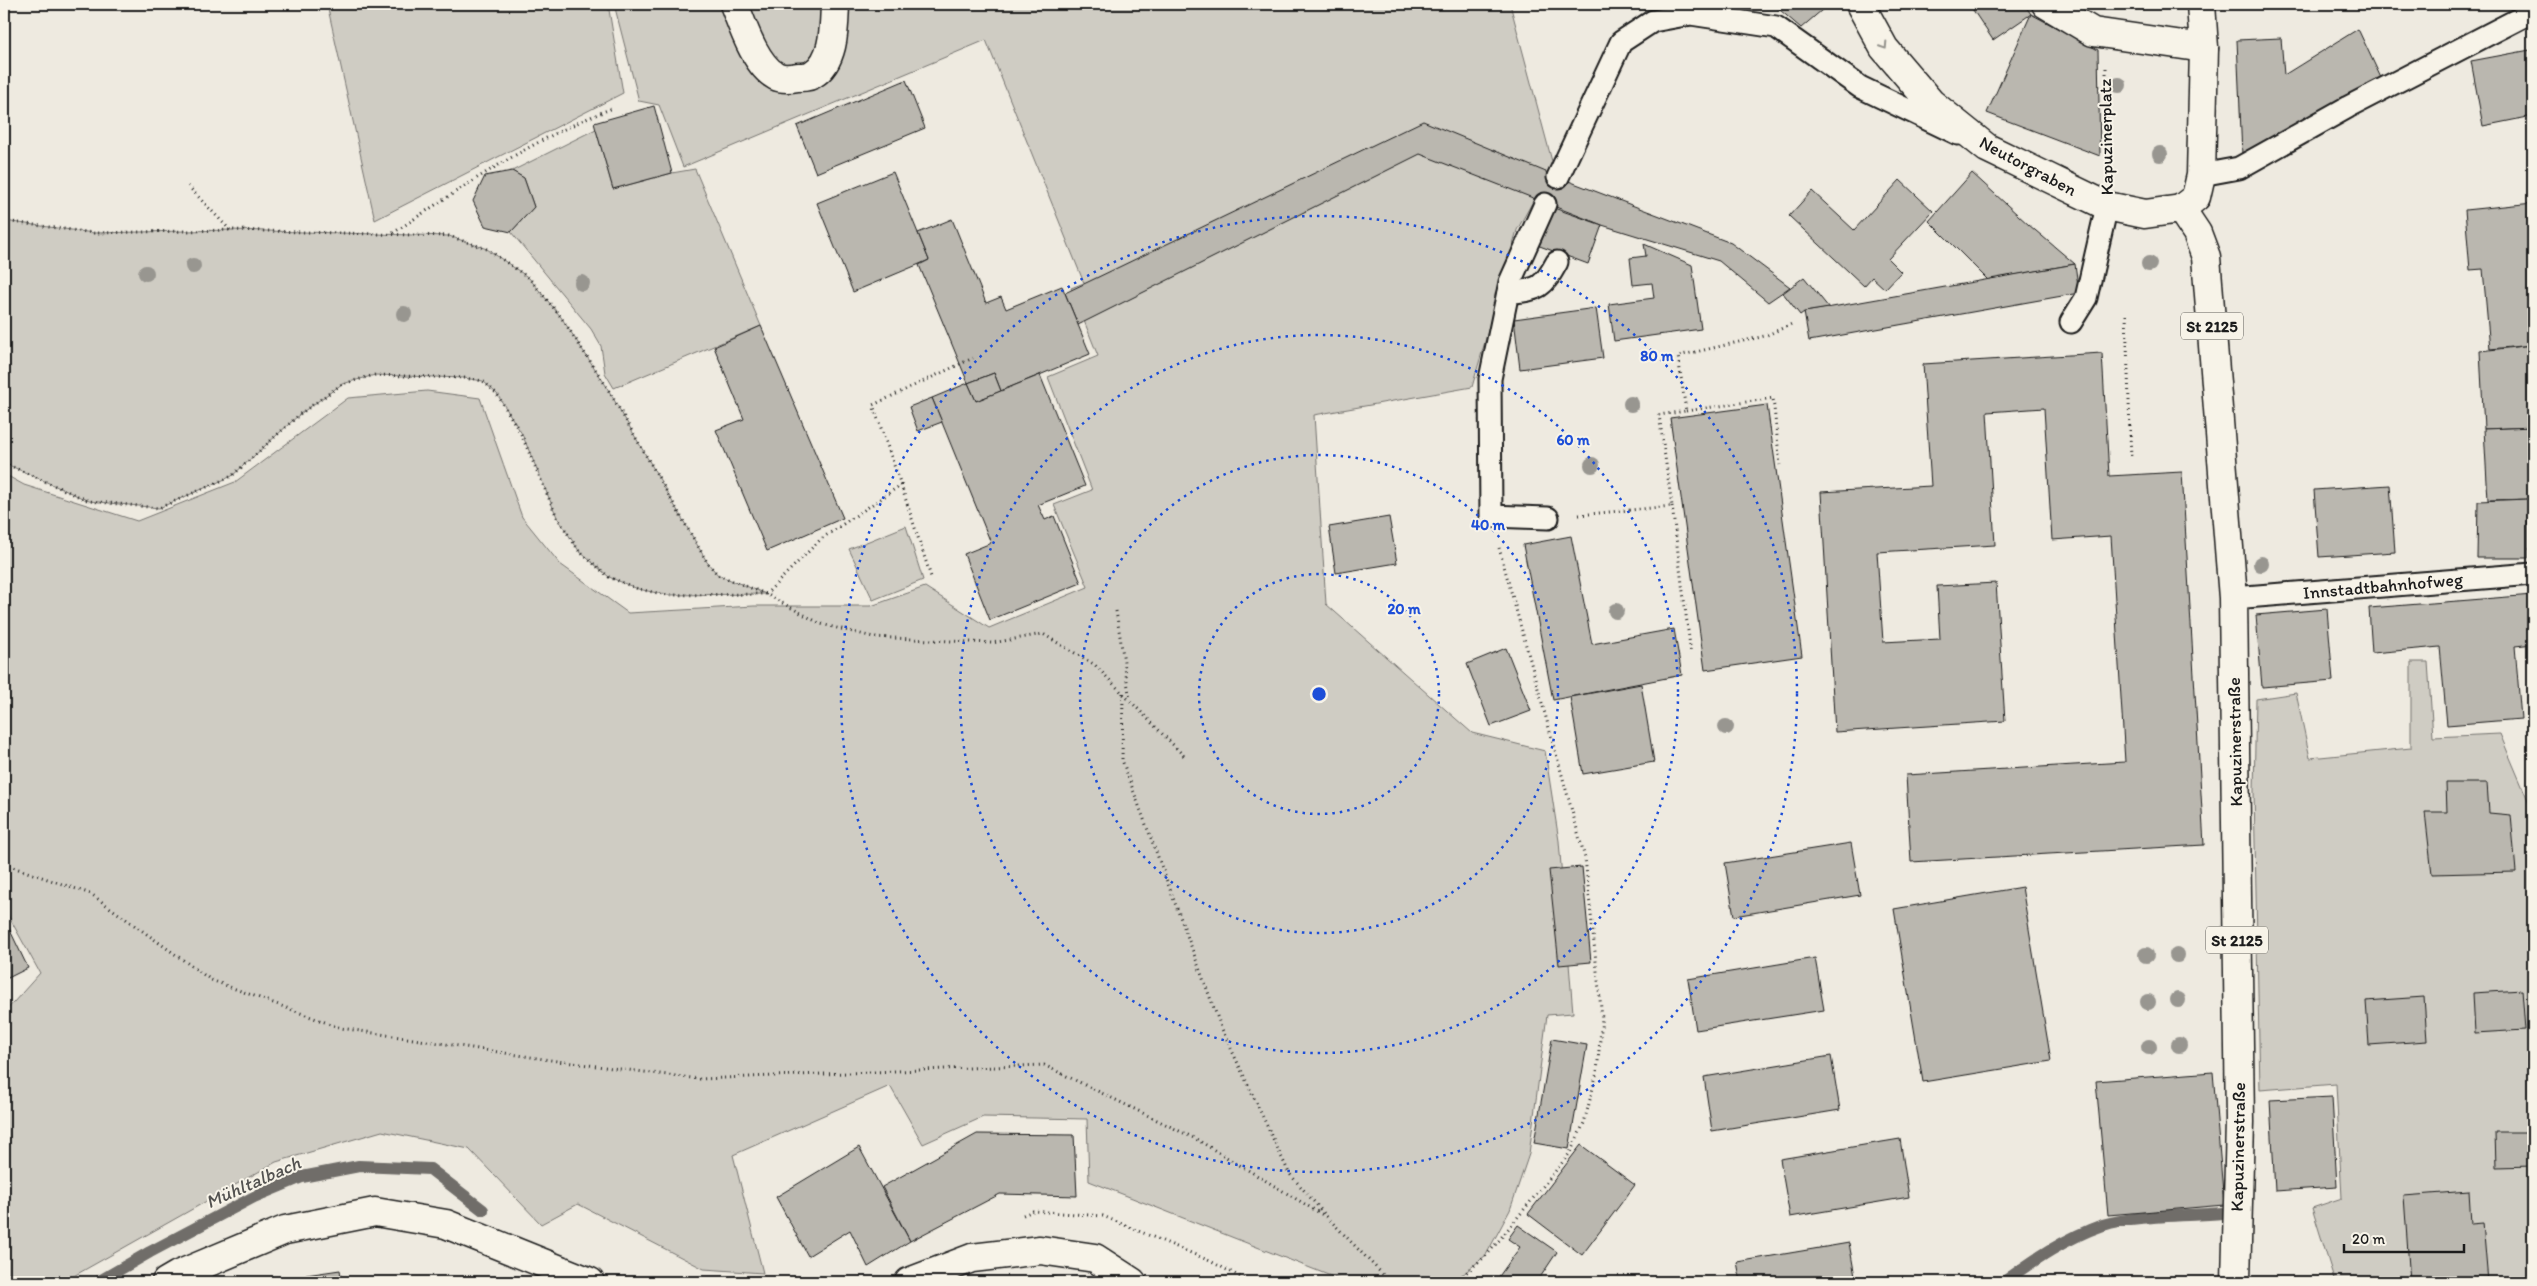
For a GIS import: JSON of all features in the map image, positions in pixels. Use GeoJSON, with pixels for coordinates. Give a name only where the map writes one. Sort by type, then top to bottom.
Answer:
{"type":"FeatureCollection","features":[{"type":"Feature","properties":{"kind":"main road"},"geometry":{"type":"LineString","coordinates":[[734,4],[746,35],[760,60],[776,76],[792,78],[813,75],[824,62],[833,39],[835,4]]}},
{"type":"Feature","properties":{"kind":"main road","name":"Neutorgraben"},"geometry":{"type":"LineString","coordinates":[[1860,4],[1884,48],[1931,103],[1987,148],[2107,206]]}},
{"type":"Feature","properties":{"kind":"main road"},"geometry":{"type":"LineString","coordinates":[[2046,4],[2093,32],[2204,48]]}},
{"type":"Feature","properties":{"kind":"main road"},"geometry":{"type":"LineString","coordinates":[[2181,209],[2196,197],[2201,174],[2204,48],[2201,4]]}},
{"type":"Feature","properties":{"kind":"main road","name":"Kapuzinerplatz"},"geometry":{"type":"LineString","coordinates":[[2107,206],[2145,214],[2181,209]]}},
{"type":"Feature","properties":{"kind":"main road","name":"Kapuzinerstraße"},"geometry":{"type":"LineString","coordinates":[[2181,209],[2197,233],[2206,257],[2233,598],[2240,1122],[2236,1282]]}},
{"type":"Feature","properties":{"kind":"main road"},"geometry":{"type":"LineString","coordinates":[[166,1282],[178,1275],[285,1230],[375,1212],[446,1224],[590,1282]]}},
{"type":"Feature","properties":{"kind":"main road"},"geometry":{"type":"LineString","coordinates":[[910,1282],[972,1258],[1040,1250],[1095,1258],[1132,1282]]}},
{"type":"Feature","properties":{"kind":"lane"},"geometry":{"type":"LineString","coordinates":[[1558,177],[1621,42],[1652,21],[1691,14],[1776,27],[1860,87],[1987,148]]}},
{"type":"Feature","properties":{"kind":"lane"},"geometry":{"type":"LineString","coordinates":[[2201,174],[2239,168],[2348,107],[2526,15]]}},
{"type":"Feature","properties":{"kind":"lane"},"geometry":{"type":"LineString","coordinates":[[1545,204],[1508,293],[1490,379],[1491,516],[1548,518]]}},
{"type":"Feature","properties":{"kind":"lane"},"geometry":{"type":"LineString","coordinates":[[2071,322],[2086,298],[2107,206]]}},
{"type":"Feature","properties":{"kind":"lane"},"geometry":{"type":"LineString","coordinates":[[1508,293],[1533,289],[1546,282],[1557,262]]}},
{"type":"Feature","properties":{"kind":"lane","name":"Innstadtbahnhofweg"},"geometry":{"type":"LineString","coordinates":[[2233,598],[2533,574]]}},
{"type":"Feature","properties":{"kind":"path","name":"Kapuzinerplatz"},"geometry":{"type":"LineString","coordinates":[[2105,35],[2107,206]]}},
{"type":"Feature","properties":{"kind":"path"},"geometry":{"type":"LineString","coordinates":[[393,233],[512,158],[574,123],[613,108]]}},
{"type":"Feature","properties":{"kind":"path"},"geometry":{"type":"LineString","coordinates":[[188,186],[231,230]]}},
{"type":"Feature","properties":{"kind":"path"},"geometry":{"type":"LineString","coordinates":[[4,221],[94,233],[231,230],[449,236],[487,249],[529,278],[561,318],[605,384],[707,562],[718,575],[766,594],[821,624],[873,637],[992,643],[1043,634],[1095,665],[1186,758]]}},
{"type":"Feature","properties":{"kind":"path"},"geometry":{"type":"LineString","coordinates":[[2126,315],[2131,459]]}},
{"type":"Feature","properties":{"kind":"path"},"geometry":{"type":"LineString","coordinates":[[1686,411],[1678,356],[1765,336],[1794,323]]}},
{"type":"Feature","properties":{"kind":"path"},"geometry":{"type":"LineString","coordinates":[[930,577],[873,405],[972,358]]}},
{"type":"Feature","properties":{"kind":"path"},"geometry":{"type":"LineString","coordinates":[[4,463],[89,501],[159,508],[232,476],[300,414],[342,384],[376,375],[464,378],[483,381],[497,394],[522,434],[557,517],[579,551],[609,577],[638,589],[667,595],[766,594],[821,539],[901,485]]}},
{"type":"Feature","properties":{"kind":"path"},"geometry":{"type":"LineString","coordinates":[[1692,654],[1659,415],[1773,398],[1780,465]]}},
{"type":"Feature","properties":{"kind":"path"},"geometry":{"type":"LineString","coordinates":[[1548,518],[1672,506]]}},
{"type":"Feature","properties":{"kind":"path"},"geometry":{"type":"LineString","coordinates":[[1455,1282],[1487,1255],[1570,1153],[1584,1123],[1597,1072],[1602,1018],[1585,858],[1491,516]]}},
{"type":"Feature","properties":{"kind":"path"},"geometry":{"type":"LineString","coordinates":[[1116,611],[1130,701]]}},
{"type":"Feature","properties":{"kind":"path"},"geometry":{"type":"LineString","coordinates":[[1123,693],[1122,760],[1221,1027],[1289,1174],[1328,1218],[1390,1282]]}},
{"type":"Feature","properties":{"kind":"path"},"geometry":{"type":"LineString","coordinates":[[4,864],[91,894],[211,980],[341,1028],[557,1061],[700,1079],[1044,1065],[1196,1139],[1328,1218]]}},
{"type":"Feature","properties":{"kind":"shaded area"},"geometry":{"type":"Polygon","coordinates":[[[327,4],[608,4],[623,93],[375,220],[327,4]]]}},
{"type":"Feature","properties":{"kind":"shaded area"},"geometry":{"type":"Polygon","coordinates":[[[614,4],[1510,4],[1553,165],[1517,230],[1472,387],[1314,415],[1326,604],[1472,733],[1545,751],[1559,841],[1573,1013],[1547,1015],[1529,1154],[1510,1210],[1486,1255],[1454,1282],[1346,1282],[1089,1181],[1087,1119],[983,1117],[923,1144],[890,1086],[733,1155],[763,1273],[704,1269],[578,1204],[541,1224],[469,1149],[382,1131],[276,1162],[63,1282],[4,1282],[4,1013],[40,973],[4,908],[4,474],[24,485],[137,521],[235,482],[348,398],[427,391],[480,398],[522,517],[560,564],[628,613],[754,606],[871,606],[925,587],[989,628],[1088,587],[1054,505],[1092,490],[1048,377],[1098,356],[1071,288],[1084,283],[986,40],[683,167],[659,105],[639,101],[614,4]]]}},
{"type":"Feature","properties":{"kind":"shaded area"},"geometry":{"type":"Polygon","coordinates":[[[596,129],[613,189],[672,173],[695,169],[761,326],[614,388],[605,373],[601,346],[591,329],[511,232],[534,207],[524,178],[512,171],[596,129]]]}},
{"type":"Feature","properties":{"kind":"shaded area"},"geometry":{"type":"Polygon","coordinates":[[[4,221],[94,233],[231,230],[449,236],[487,249],[529,278],[561,317],[605,384],[707,562],[718,575],[766,594],[667,595],[638,589],[609,577],[579,551],[557,517],[522,434],[497,394],[483,381],[464,378],[375,375],[342,384],[300,414],[232,476],[159,508],[89,501],[4,463],[4,221]]]}},
{"type":"Feature","properties":{"kind":"shaded area"},"geometry":{"type":"Polygon","coordinates":[[[906,526],[923,580],[873,600],[849,549],[906,526]]]}},
{"type":"Feature","properties":{"kind":"shaded area"},"geometry":{"type":"Polygon","coordinates":[[[2411,662],[2428,662],[2433,737],[2500,734],[2533,812],[2533,1282],[2335,1282],[2312,1208],[2342,1198],[2336,1084],[2260,1090],[2254,791],[2256,699],[2296,693],[2310,758],[2411,748],[2411,662]]]}},
{"type":"Feature","properties":{"kind":"building"},"geometry":{"type":"Polygon","coordinates":[[[1773,4],[1829,4],[1801,28],[1773,4]]]}},
{"type":"Feature","properties":{"kind":"building"},"geometry":{"type":"Polygon","coordinates":[[[1969,4],[2024,4],[2031,14],[1993,40],[1969,4]]]}},
{"type":"Feature","properties":{"kind":"building"},"geometry":{"type":"Polygon","coordinates":[[[2031,14],[2098,50],[2100,156],[1987,113],[2031,14]]]}},
{"type":"Feature","properties":{"kind":"building"},"geometry":{"type":"Polygon","coordinates":[[[2358,29],[2382,80],[2242,155],[2237,40],[2281,38],[2284,75],[2358,29]]]}},
{"type":"Feature","properties":{"kind":"building"},"geometry":{"type":"Polygon","coordinates":[[[2530,50],[2533,69],[2533,116],[2483,126],[2471,61],[2530,50]]]}},
{"type":"Feature","properties":{"kind":"building"},"geometry":{"type":"Polygon","coordinates":[[[906,80],[925,128],[816,173],[797,126],[906,80]]]}},
{"type":"Feature","properties":{"kind":"building"},"geometry":{"type":"Polygon","coordinates":[[[654,106],[672,173],[613,189],[594,123],[654,106]]]}},
{"type":"Feature","properties":{"kind":"building"},"geometry":{"type":"Polygon","coordinates":[[[1423,121],[1558,177],[1731,243],[1790,287],[1768,302],[1719,261],[1602,225],[1420,154],[1078,325],[1065,293],[1423,121]]]}},
{"type":"Feature","properties":{"kind":"building"},"geometry":{"type":"Polygon","coordinates":[[[512,171],[524,178],[534,207],[511,232],[485,226],[473,201],[485,176],[512,171]]]}},
{"type":"Feature","properties":{"kind":"building"},"geometry":{"type":"Polygon","coordinates":[[[893,172],[929,260],[853,292],[817,203],[893,172]]]}},
{"type":"Feature","properties":{"kind":"building"},"geometry":{"type":"Polygon","coordinates":[[[1972,173],[2075,264],[1988,280],[1929,221],[1972,173]]]}},
{"type":"Feature","properties":{"kind":"building"},"geometry":{"type":"Polygon","coordinates":[[[1900,180],[1933,211],[1888,259],[1901,272],[1885,289],[1872,277],[1864,286],[1789,216],[1812,191],[1854,230],[1900,180]]]}},
{"type":"Feature","properties":{"kind":"building"},"geometry":{"type":"Polygon","coordinates":[[[2533,203],[2533,345],[2490,349],[2483,269],[2470,270],[2465,210],[2533,203]]]}},
{"type":"Feature","properties":{"kind":"building"},"geometry":{"type":"Polygon","coordinates":[[[1551,207],[1602,225],[1588,264],[1537,245],[1551,207]]]}},
{"type":"Feature","properties":{"kind":"building"},"geometry":{"type":"Polygon","coordinates":[[[952,219],[986,303],[1001,297],[1006,309],[1062,286],[1090,354],[1001,391],[994,373],[968,383],[919,265],[929,260],[918,233],[952,219]]]}},
{"type":"Feature","properties":{"kind":"building"},"geometry":{"type":"Polygon","coordinates":[[[1644,244],[1692,265],[1701,329],[1614,341],[1609,304],[1654,298],[1652,283],[1633,285],[1630,258],[1646,256],[1644,244]]]}},
{"type":"Feature","properties":{"kind":"building"},"geometry":{"type":"Polygon","coordinates":[[[2075,264],[2079,293],[1809,341],[1804,312],[2075,264]]]}},
{"type":"Feature","properties":{"kind":"building"},"geometry":{"type":"Polygon","coordinates":[[[1804,277],[1829,308],[1804,312],[1800,315],[1783,293],[1804,277]]]}},
{"type":"Feature","properties":{"kind":"building"},"geometry":{"type":"Polygon","coordinates":[[[1596,308],[1603,358],[1520,369],[1514,319],[1596,308]]]}},
{"type":"Feature","properties":{"kind":"building"},"geometry":{"type":"Polygon","coordinates":[[[761,326],[843,518],[767,551],[716,430],[744,419],[714,347],[761,326]]]}},
{"type":"Feature","properties":{"kind":"building"},"geometry":{"type":"Polygon","coordinates":[[[2533,345],[2533,427],[2484,429],[2480,351],[2533,345]]]}},
{"type":"Feature","properties":{"kind":"building"},"geometry":{"type":"Polygon","coordinates":[[[2102,353],[2109,476],[2182,472],[2204,845],[1911,862],[1906,775],[2125,762],[2111,536],[2052,540],[2044,408],[1987,412],[1995,545],[1877,552],[1883,642],[1940,639],[1937,586],[1996,583],[2005,721],[1835,732],[1821,492],[1931,486],[1923,364],[2102,353]]]}},
{"type":"Feature","properties":{"kind":"building"},"geometry":{"type":"Polygon","coordinates":[[[994,373],[1001,391],[976,401],[968,383],[994,373]]]}},
{"type":"Feature","properties":{"kind":"building"},"geometry":{"type":"Polygon","coordinates":[[[1040,375],[1085,486],[1038,505],[1045,520],[1054,516],[1081,583],[990,620],[964,554],[991,543],[932,398],[968,383],[976,401],[1040,375]]]}},
{"type":"Feature","properties":{"kind":"building"},"geometry":{"type":"Polygon","coordinates":[[[932,398],[942,422],[918,431],[909,407],[932,398]]]}},
{"type":"Feature","properties":{"kind":"building"},"geometry":{"type":"Polygon","coordinates":[[[1767,405],[1802,656],[1705,670],[1670,418],[1767,405]]]}},
{"type":"Feature","properties":{"kind":"building"},"geometry":{"type":"Polygon","coordinates":[[[2533,427],[2533,499],[2488,500],[2484,429],[2533,427]]]}},
{"type":"Feature","properties":{"kind":"building"},"geometry":{"type":"Polygon","coordinates":[[[2390,485],[2395,552],[2319,557],[2314,490],[2390,485]]]}},
{"type":"Feature","properties":{"kind":"building"},"geometry":{"type":"Polygon","coordinates":[[[2528,499],[2528,558],[2477,558],[2478,501],[2528,499]]]}},
{"type":"Feature","properties":{"kind":"building"},"geometry":{"type":"Polygon","coordinates":[[[1389,517],[1397,563],[1336,573],[1329,527],[1389,517]]]}},
{"type":"Feature","properties":{"kind":"building"},"geometry":{"type":"Polygon","coordinates":[[[1571,536],[1592,644],[1674,629],[1682,675],[1553,700],[1523,545],[1571,536]]]}},
{"type":"Feature","properties":{"kind":"building"},"geometry":{"type":"Polygon","coordinates":[[[2533,595],[2533,644],[2515,646],[2521,719],[2447,725],[2440,647],[2372,653],[2369,608],[2533,595]]]}},
{"type":"Feature","properties":{"kind":"building"},"geometry":{"type":"Polygon","coordinates":[[[2327,609],[2333,681],[2262,687],[2256,615],[2327,609]]]}},
{"type":"Feature","properties":{"kind":"building"},"geometry":{"type":"Polygon","coordinates":[[[1506,648],[1531,711],[1491,726],[1467,664],[1506,648]]]}},
{"type":"Feature","properties":{"kind":"building"},"geometry":{"type":"Polygon","coordinates":[[[1641,684],[1654,762],[1583,774],[1570,697],[1641,684]]]}},
{"type":"Feature","properties":{"kind":"building"},"geometry":{"type":"Polygon","coordinates":[[[2446,783],[2487,783],[2489,813],[2511,815],[2516,872],[2432,874],[2425,812],[2447,812],[2446,783]]]}},
{"type":"Feature","properties":{"kind":"building"},"geometry":{"type":"Polygon","coordinates":[[[1851,843],[1860,895],[1734,916],[1725,863],[1851,843]]]}},
{"type":"Feature","properties":{"kind":"building"},"geometry":{"type":"Polygon","coordinates":[[[1582,867],[1591,962],[1559,965],[1549,870],[1582,867]]]}},
{"type":"Feature","properties":{"kind":"building"},"geometry":{"type":"Polygon","coordinates":[[[2022,887],[2051,1061],[1923,1082],[1894,909],[2022,887]]]}},
{"type":"Feature","properties":{"kind":"building"},"geometry":{"type":"Polygon","coordinates":[[[6,922],[28,968],[4,980],[4,923],[6,922]]]}},
{"type":"Feature","properties":{"kind":"building"},"geometry":{"type":"Polygon","coordinates":[[[1815,958],[1824,1010],[1696,1030],[1688,979],[1815,958]]]}},
{"type":"Feature","properties":{"kind":"building"},"geometry":{"type":"Polygon","coordinates":[[[2522,990],[2525,1030],[2475,1033],[2473,993],[2522,990]]]}},
{"type":"Feature","properties":{"kind":"building"},"geometry":{"type":"Polygon","coordinates":[[[2424,997],[2427,1041],[2369,1045],[2366,1001],[2424,997]]]}},
{"type":"Feature","properties":{"kind":"building"},"geometry":{"type":"Polygon","coordinates":[[[1552,1039],[1587,1045],[1569,1149],[1534,1143],[1552,1039]]]}},
{"type":"Feature","properties":{"kind":"building"},"geometry":{"type":"Polygon","coordinates":[[[1831,1056],[1840,1110],[1712,1131],[1704,1077],[1831,1056]]]}},
{"type":"Feature","properties":{"kind":"building"},"geometry":{"type":"Polygon","coordinates":[[[2213,1072],[2224,1205],[2108,1215],[2096,1081],[2213,1072]]]}},
{"type":"Feature","properties":{"kind":"building"},"geometry":{"type":"Polygon","coordinates":[[[2332,1097],[2337,1187],[2275,1191],[2270,1100],[2332,1097]]]}},
{"type":"Feature","properties":{"kind":"building"},"geometry":{"type":"Polygon","coordinates":[[[2495,1132],[2533,1132],[2533,1166],[2496,1167],[2495,1132]]]}},
{"type":"Feature","properties":{"kind":"building"},"geometry":{"type":"Polygon","coordinates":[[[977,1134],[1074,1135],[1077,1196],[1000,1194],[910,1241],[882,1187],[977,1134]]]}},
{"type":"Feature","properties":{"kind":"building"},"geometry":{"type":"Polygon","coordinates":[[[1900,1139],[1909,1197],[1790,1217],[1780,1159],[1900,1139]]]}},
{"type":"Feature","properties":{"kind":"building"},"geometry":{"type":"Polygon","coordinates":[[[1581,1145],[1635,1185],[1582,1255],[1528,1214],[1581,1145]]]}},
{"type":"Feature","properties":{"kind":"building"},"geometry":{"type":"Polygon","coordinates":[[[859,1147],[910,1241],[868,1267],[850,1230],[808,1256],[776,1197],[859,1147]]]}},
{"type":"Feature","properties":{"kind":"building"},"geometry":{"type":"Polygon","coordinates":[[[2469,1191],[2471,1224],[2483,1223],[2488,1282],[2410,1282],[2404,1196],[2469,1191]]]}},
{"type":"Feature","properties":{"kind":"building"},"geometry":{"type":"Polygon","coordinates":[[[1518,1225],[1557,1252],[1537,1282],[1495,1282],[1520,1247],[1508,1239],[1518,1225]]]}},
{"type":"Feature","properties":{"kind":"building"},"geometry":{"type":"Polygon","coordinates":[[[1849,1243],[1856,1282],[1741,1282],[1737,1262],[1849,1243]]]}},
{"type":"Feature","properties":{"kind":"building"},"geometry":{"type":"Polygon","coordinates":[[[340,1270],[342,1282],[279,1282],[279,1279],[340,1270]]]}},
{"type":"Feature","properties":{"kind":"waterway","name":"Mühltalbach"},"geometry":{"type":"LineString","coordinates":[[98,1282],[254,1197],[302,1177],[359,1166],[430,1169],[483,1210]]}},
{"type":"Feature","properties":{"kind":"waterway"},"geometry":{"type":"LineString","coordinates":[[2004,1282],[2051,1250],[2076,1236],[2103,1225],[2130,1219],[2222,1213]]}},
{"type":"Feature","properties":{"kind":"waterway","name":"Mühltalbach"},"geometry":{"type":"LineString","coordinates":[[1039,1282],[1054,1282]]}}]}
